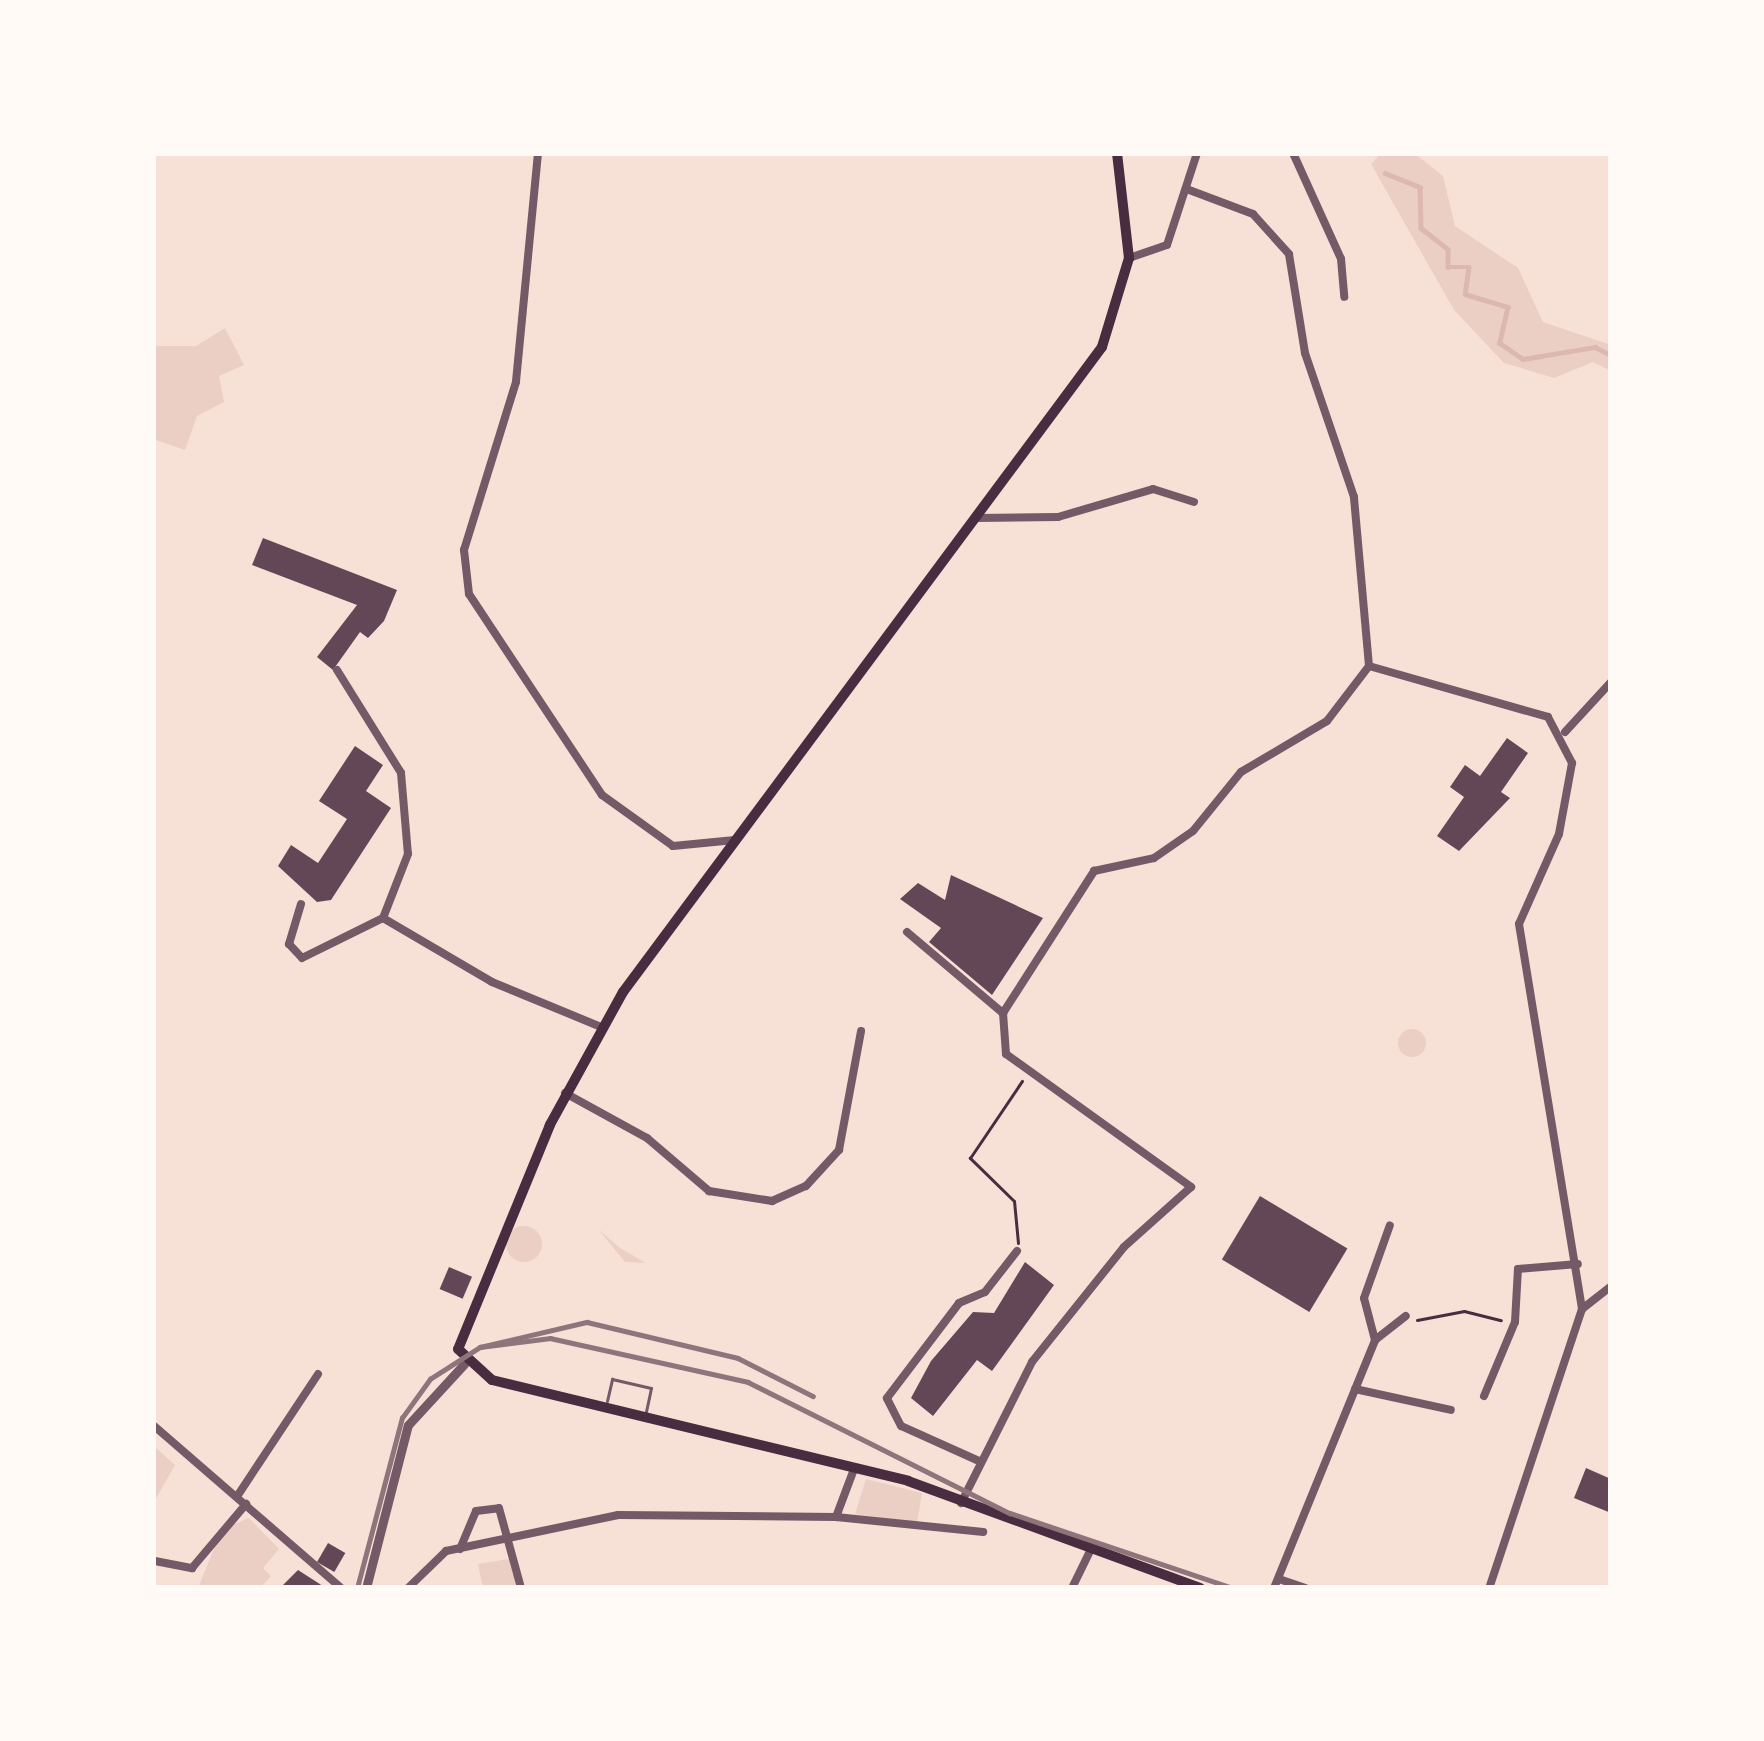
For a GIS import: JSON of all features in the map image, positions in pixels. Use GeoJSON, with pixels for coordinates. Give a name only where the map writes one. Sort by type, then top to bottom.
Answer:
{"type":"FeatureCollection","features":[{"type":"Feature","properties":{"kind":"main road"},"geometry":{"type":"LineString","coordinates":[[1117,153],[1129,258],[1102,347],[601,1027],[566,1093],[460,1342],[464,1364],[605,1408],[854,1468],[1200,1588]]}},
{"type":"Feature","properties":{"kind":"street"},"geometry":{"type":"LineString","coordinates":[[538,153],[541,170],[515,382],[464,550],[470,594],[602,795],[674,846],[736,840]]}},
{"type":"Feature","properties":{"kind":"street"},"geometry":{"type":"LineString","coordinates":[[1129,258],[1167,245],[1197,153]]}},
{"type":"Feature","properties":{"kind":"street"},"geometry":{"type":"LineString","coordinates":[[1293,153],[1341,259],[1344,297]]}},
{"type":"Feature","properties":{"kind":"street"},"geometry":{"type":"LineString","coordinates":[[961,1503],[979,1461],[1084,1291],[1191,1187],[998,1045],[1003,1013],[1094,871],[1154,858],[1193,831],[1241,772],[1327,722],[1369,666],[1354,497],[1317,398],[1289,254],[1252,214],[1187,188]]}},
{"type":"Feature","properties":{"kind":"street"},"geometry":{"type":"LineString","coordinates":[[976,518],[1058,517],[1153,490],[1194,502]]}},
{"type":"Feature","properties":{"kind":"street"},"geometry":{"type":"LineString","coordinates":[[1369,666],[1548,717],[1564,733],[1568,804],[1519,924],[1582,1309],[1489,1588]]}},
{"type":"Feature","properties":{"kind":"street"},"geometry":{"type":"LineString","coordinates":[[301,904],[289,944],[302,958],[383,918],[408,854],[401,773],[337,670]]}},
{"type":"Feature","properties":{"kind":"street"},"geometry":{"type":"LineString","coordinates":[[1564,733],[1611,682]]}},
{"type":"Feature","properties":{"kind":"street"},"geometry":{"type":"LineString","coordinates":[[383,918],[492,982],[601,1027]]}},
{"type":"Feature","properties":{"kind":"street"},"geometry":{"type":"LineString","coordinates":[[907,932],[1003,1013]]}},
{"type":"Feature","properties":{"kind":"street"},"geometry":{"type":"LineString","coordinates":[[566,1093],[647,1138],[710,1191],[772,1201],[806,1186],[839,1150],[862,1030]]}},
{"type":"Feature","properties":{"kind":"street"},"geometry":{"type":"LineString","coordinates":[[1375,1340],[1364,1298],[1390,1225]]}},
{"type":"Feature","properties":{"kind":"street"},"geometry":{"type":"LineString","coordinates":[[979,1461],[901,1426],[887,1398],[959,1303],[985,1292],[1017,1251]]}},
{"type":"Feature","properties":{"kind":"street"},"geometry":{"type":"LineString","coordinates":[[1484,1396],[1515,1322],[1518,1269],[1578,1264]]}},
{"type":"Feature","properties":{"kind":"street"},"geometry":{"type":"LineString","coordinates":[[1582,1309],[1611,1286]]}},
{"type":"Feature","properties":{"kind":"street"},"geometry":{"type":"LineString","coordinates":[[1305,1588],[1276,1584],[1375,1340],[1406,1316]]}},
{"type":"Feature","properties":{"kind":"street"},"geometry":{"type":"LineString","coordinates":[[366,1588],[408,1425],[464,1364]]}},
{"type":"Feature","properties":{"kind":"street"},"geometry":{"type":"LineString","coordinates":[[238,1495],[318,1374]]}},
{"type":"Feature","properties":{"kind":"street"},"geometry":{"type":"LineString","coordinates":[[1355,1389],[1451,1410]]}},
{"type":"Feature","properties":{"kind":"street"},"geometry":{"type":"LineString","coordinates":[[153,1425],[341,1588]]}},
{"type":"Feature","properties":{"kind":"street"},"geometry":{"type":"LineString","coordinates":[[836,1517],[854,1468]]}},
{"type":"Feature","properties":{"kind":"street"},"geometry":{"type":"LineString","coordinates":[[155,1561],[192,1568],[246,1504]]}},
{"type":"Feature","properties":{"kind":"street"},"geometry":{"type":"LineString","coordinates":[[460,1549],[476,1511],[492,1506],[517,1543],[521,1588]]}},
{"type":"Feature","properties":{"kind":"street"},"geometry":{"type":"LineString","coordinates":[[408,1588],[430,1560],[460,1549],[517,1543],[618,1515],[836,1517],[982,1532]]}},
{"type":"Feature","properties":{"kind":"street"},"geometry":{"type":"LineString","coordinates":[[1072,1588],[1089,1553]]}},
{"type":"Feature","properties":{"kind":"lane"},"geometry":{"type":"LineString","coordinates":[[605,1408],[612,1378],[651,1388],[644,1418]]}},
{"type":"Feature","properties":{"kind":"path"},"geometry":{"type":"LineString","coordinates":[[1017,1251],[1014,1201],[970,1158],[1029,1070]]}},
{"type":"Feature","properties":{"kind":"path"},"geometry":{"type":"LineString","coordinates":[[1406,1316],[1464,1310],[1515,1322]]}},
{"type":"Feature","properties":{"kind":"shaded area"},"geometry":{"type":"Polygon","coordinates":[[[1381,153],[1414,153],[1443,176],[1455,226],[1518,268],[1543,322],[1611,345],[1611,371],[1593,362],[1554,378],[1504,363],[1454,310],[1371,164],[1381,153]]]}},
{"type":"Feature","properties":{"kind":"shaded area"},"geometry":{"type":"Polygon","coordinates":[[[225,328],[244,365],[219,376],[224,402],[197,416],[185,450],[153,439],[153,346],[196,346],[225,328]]]}},
{"type":"Feature","properties":{"kind":"shaded area"},"geometry":{"type":"Polygon","coordinates":[[[1412,1029],[1422,1033],[1426,1043],[1422,1053],[1412,1057],[1402,1053],[1398,1043],[1402,1033],[1412,1029]]]}},
{"type":"Feature","properties":{"kind":"shaded area"},"geometry":{"type":"Polygon","coordinates":[[[524,1226],[537,1231],[542,1244],[537,1257],[524,1262],[511,1257],[506,1244],[511,1231],[524,1226]]]}},
{"type":"Feature","properties":{"kind":"shaded area"},"geometry":{"type":"Polygon","coordinates":[[[598,1229],[620,1248],[646,1263],[625,1262],[598,1229]]]}},
{"type":"Feature","properties":{"kind":"shaded area"},"geometry":{"type":"Polygon","coordinates":[[[153,1445],[175,1465],[153,1504],[153,1445]]]}},
{"type":"Feature","properties":{"kind":"shaded area"},"geometry":{"type":"Polygon","coordinates":[[[866,1479],[922,1493],[917,1523],[855,1514],[866,1479]]]}},
{"type":"Feature","properties":{"kind":"shaded area"},"geometry":{"type":"Polygon","coordinates":[[[249,1518],[279,1549],[263,1568],[271,1576],[260,1588],[198,1588],[222,1529],[249,1518]]]}},
{"type":"Feature","properties":{"kind":"shaded area"},"geometry":{"type":"Polygon","coordinates":[[[514,1558],[516,1588],[483,1588],[478,1564],[514,1558]]]}},
{"type":"Feature","properties":{"kind":"building"},"geometry":{"type":"Polygon","coordinates":[[[263,538],[397,590],[384,621],[368,638],[360,632],[333,670],[317,657],[357,605],[252,565],[263,538]]]}},
{"type":"Feature","properties":{"kind":"building"},"geometry":{"type":"Polygon","coordinates":[[[1507,738],[1528,753],[1501,792],[1510,798],[1459,851],[1437,836],[1464,797],[1450,787],[1465,765],[1480,776],[1507,738]]]}},
{"type":"Feature","properties":{"kind":"building"},"geometry":{"type":"Polygon","coordinates":[[[355,746],[383,765],[366,791],[391,808],[331,900],[317,902],[278,866],[291,845],[318,863],[347,819],[319,801],[355,746]]]}},
{"type":"Feature","properties":{"kind":"building"},"geometry":{"type":"Polygon","coordinates":[[[951,875],[1043,918],[992,995],[929,942],[941,928],[900,899],[918,883],[945,900],[951,875]]]}},
{"type":"Feature","properties":{"kind":"building"},"geometry":{"type":"Polygon","coordinates":[[[1260,1196],[1347,1249],[1309,1312],[1222,1259],[1260,1196]]]}},
{"type":"Feature","properties":{"kind":"building"},"geometry":{"type":"Polygon","coordinates":[[[1025,1262],[1054,1285],[992,1371],[977,1360],[933,1416],[911,1398],[931,1361],[973,1312],[994,1313],[1025,1262]]]}},
{"type":"Feature","properties":{"kind":"building"},"geometry":{"type":"Polygon","coordinates":[[[449,1267],[472,1277],[463,1299],[440,1289],[449,1267]]]}},
{"type":"Feature","properties":{"kind":"building"},"geometry":{"type":"Polygon","coordinates":[[[1586,1468],[1611,1479],[1611,1513],[1574,1498],[1586,1468]]]}},
{"type":"Feature","properties":{"kind":"building"},"geometry":{"type":"Polygon","coordinates":[[[328,1543],[345,1553],[334,1572],[317,1562],[328,1543]]]}},
{"type":"Feature","properties":{"kind":"building"},"geometry":{"type":"Polygon","coordinates":[[[298,1570],[326,1588],[280,1588],[298,1570]]]}},
{"type":"Feature","properties":{"kind":"waterway"},"geometry":{"type":"LineString","coordinates":[[1385,173],[1420,187],[1421,228],[1448,249],[1448,267],[1469,267],[1465,294],[1508,307],[1500,343],[1523,359],[1595,347],[1611,355]]}},
{"type":"Feature","properties":{"kind":"railway"},"geometry":{"type":"LineString","coordinates":[[357,1588],[402,1418],[430,1379],[480,1347],[587,1322],[738,1358],[813,1396]]}},
{"type":"Feature","properties":{"kind":"railway"},"geometry":{"type":"LineString","coordinates":[[480,1347],[550,1338],[748,1382],[1010,1513],[1233,1588]]}}]}
